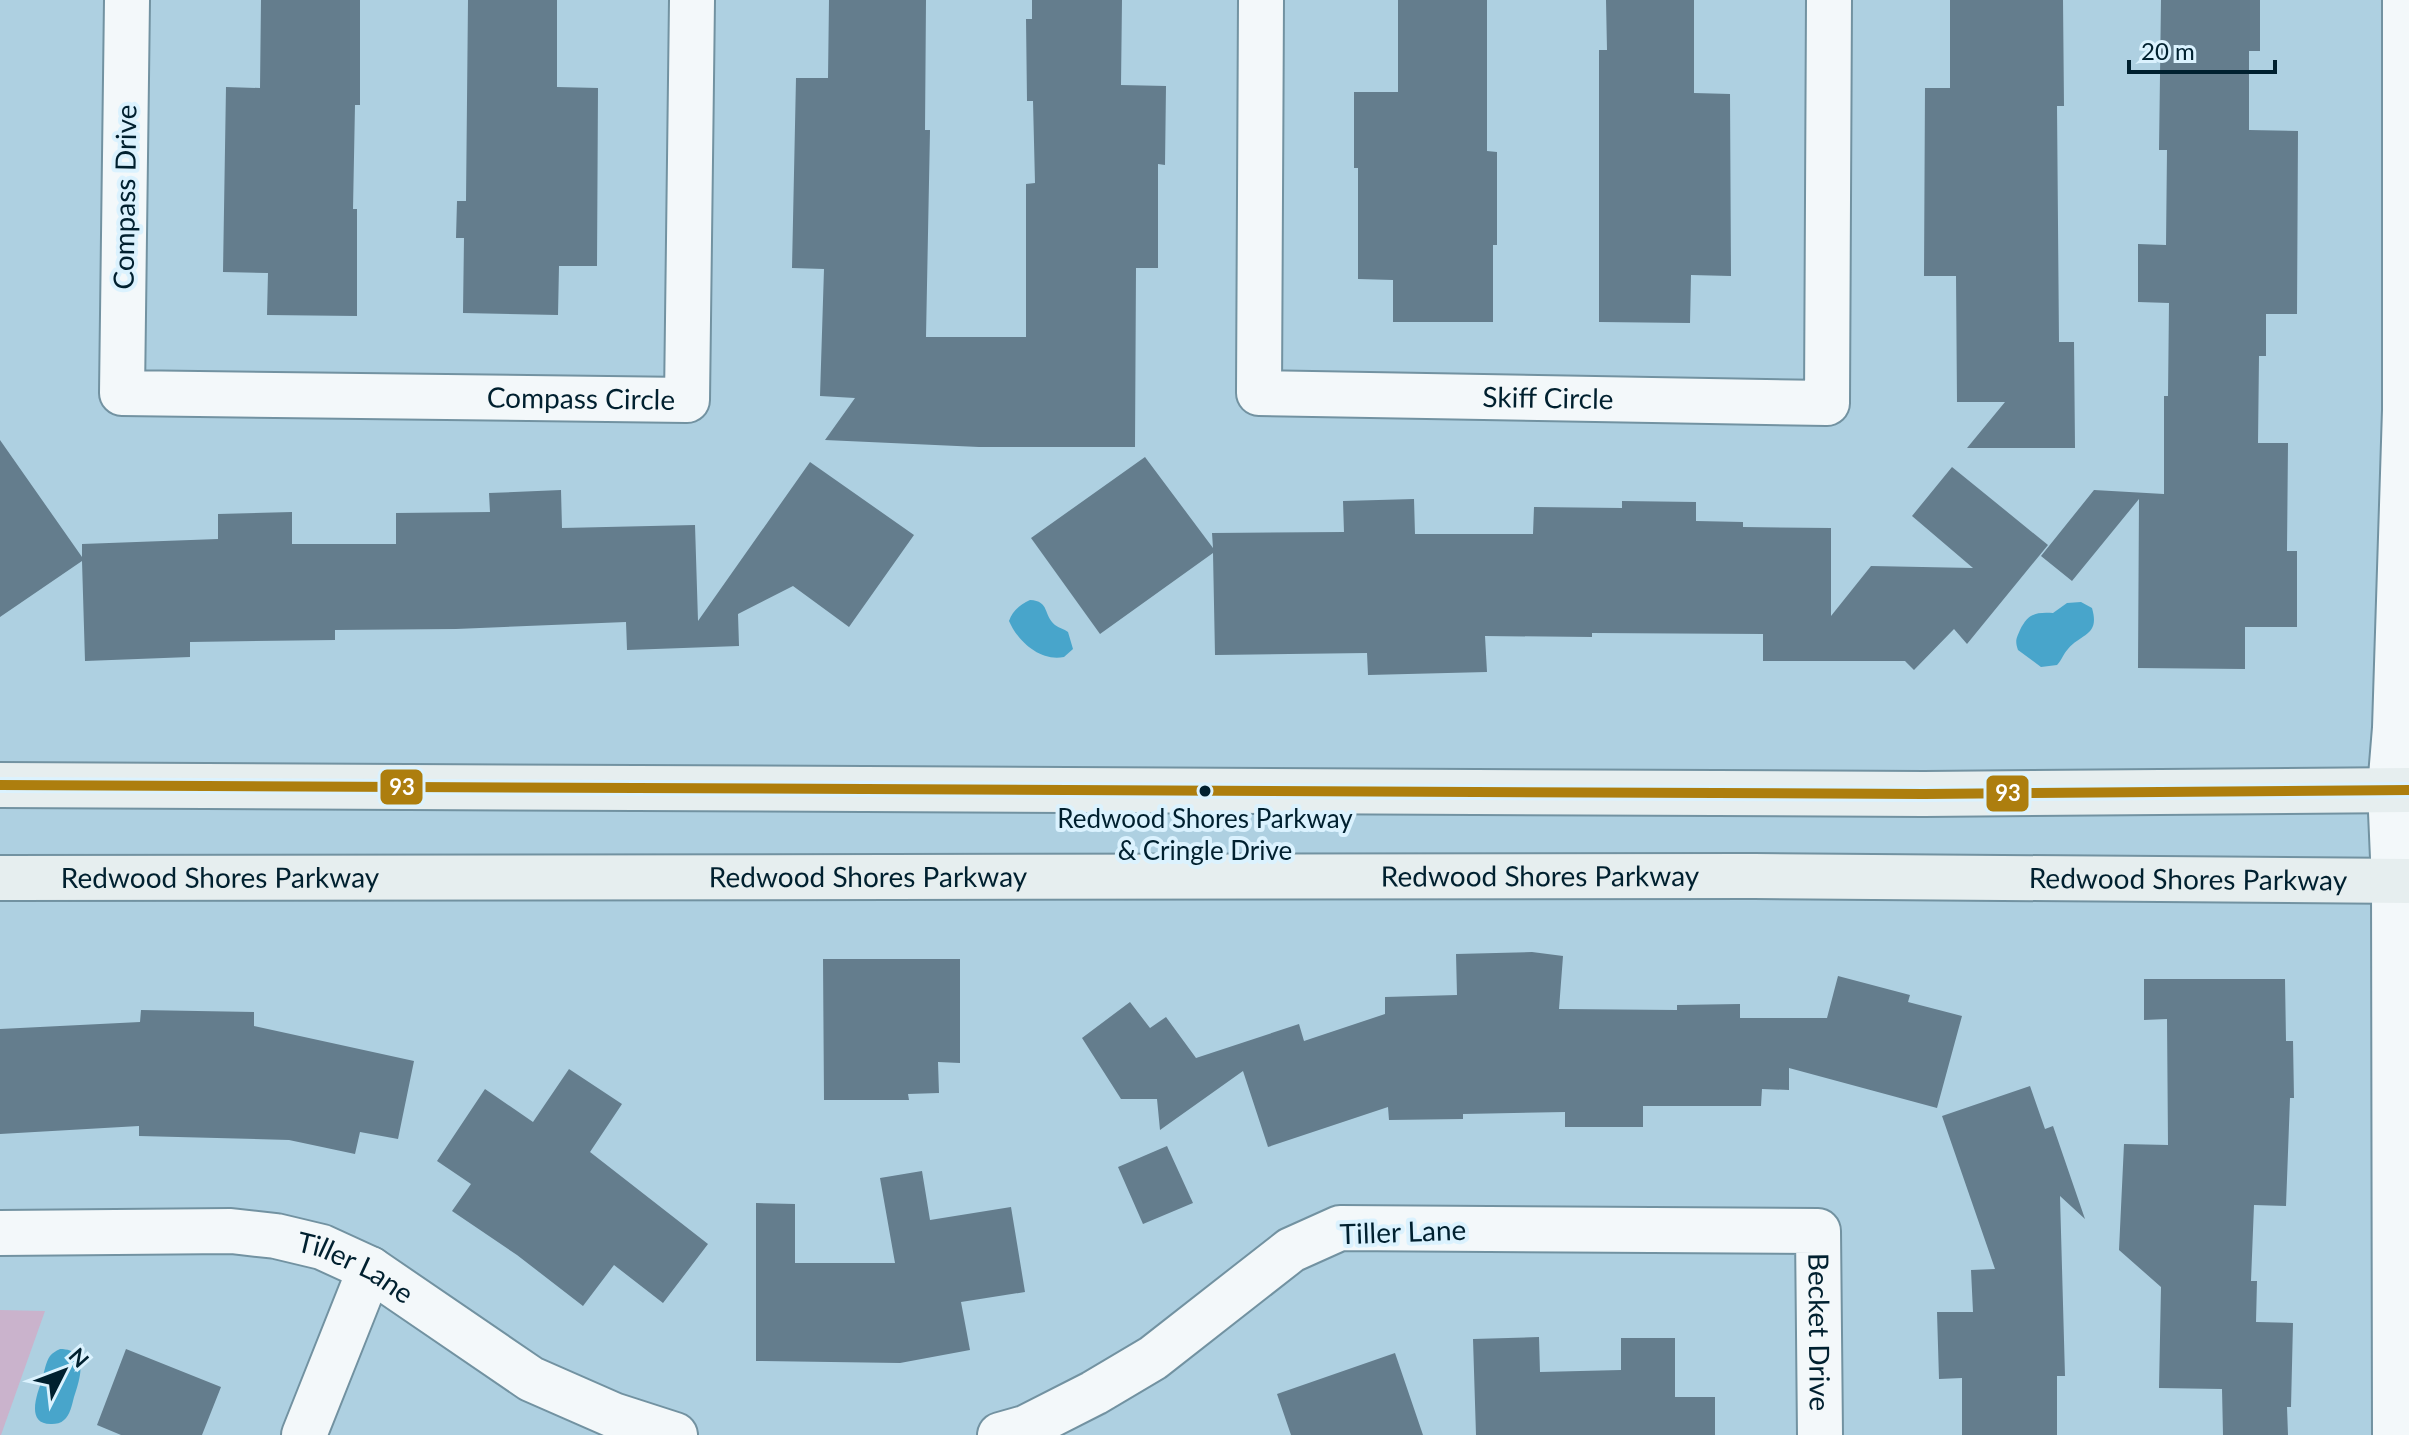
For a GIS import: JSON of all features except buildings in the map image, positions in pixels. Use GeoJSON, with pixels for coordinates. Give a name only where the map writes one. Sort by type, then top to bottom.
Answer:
{"type":"FeatureCollection","features":[{"type":"Feature","properties":{"kind":"main road"},"geometry":{"type":"LineString","coordinates":[[0,785],[1908,794],[2400,790]]}},
{"type":"Feature","properties":{"kind":"main road","name":"Redwood Shores Parkway"},"geometry":{"type":"LineString","coordinates":[[0,878],[1754,876],[2402,881]]}},
{"type":"Feature","properties":{"kind":"street","name":"Compass Drive"},"geometry":{"type":"LineString","coordinates":[[122,393],[127,0]]}},
{"type":"Feature","properties":{"kind":"street","name":"Compass Circle"},"geometry":{"type":"LineString","coordinates":[[122,393],[687,400],[692,0]]}},
{"type":"Feature","properties":{"kind":"street","name":"Skiff Circle"},"geometry":{"type":"LineString","coordinates":[[1261,0],[1259,393],[1827,403],[1829,0]]}},
{"type":"Feature","properties":{"kind":"street"},"geometry":{"type":"LineString","coordinates":[[2395,1435],[2402,881],[2395,728],[2407,410],[2405,0]]}},
{"type":"Feature","properties":{"kind":"street","name":"Tiller Lane"},"geometry":{"type":"LineString","coordinates":[[1017,1433],[1153,1358],[1291,1250],[1340,1228],[1818,1231]]}},
{"type":"Feature","properties":{"kind":"street","name":"Tiller Lane"},"geometry":{"type":"LineString","coordinates":[[0,1233],[231,1231],[276,1236],[322,1247],[370,1269],[531,1379],[613,1415],[675,1435]]}},
{"type":"Feature","properties":{"kind":"street","name":"Becket Drive"},"geometry":{"type":"LineString","coordinates":[[1818,1231],[1820,1435]]}},
{"type":"Feature","properties":{"kind":"street"},"geometry":{"type":"LineString","coordinates":[[304,1435],[370,1269]]}},
{"type":"Feature","properties":{"kind":"shaded area"},"geometry":{"type":"Polygon","coordinates":[[[0,1310],[45,1311],[1,1435],[0,1435],[0,1310]]]}},
{"type":"Feature","properties":{"kind":"water"},"geometry":{"type":"Polygon","coordinates":[[[1030,600],[1041,603],[1051,621],[1068,632],[1073,649],[1064,657],[1055,658],[1031,649],[1013,629],[1009,621],[1013,614],[1030,600]]]}},
{"type":"Feature","properties":{"kind":"water"},"geometry":{"type":"Polygon","coordinates":[[[2081,602],[2092,608],[2094,624],[2068,649],[2057,665],[2041,667],[2018,650],[2018,636],[2029,617],[2053,613],[2067,603],[2081,602]]]}},
{"type":"Feature","properties":{"kind":"water"},"geometry":{"type":"Polygon","coordinates":[[[60,1349],[69,1350],[79,1359],[79,1382],[66,1418],[57,1424],[44,1423],[38,1420],[36,1400],[49,1358],[60,1349]]]}},
{"type":"Feature","properties":{"kind":"transit line","name":"93"},"geometry":{"type":"LineString","coordinates":[[0,785],[1924,794],[2409,790]]}},
{"type":"Feature","properties":{"kind":"place","name":"Redwood Shores Parkway & Cringle Drive"},"geometry":{"type":"Point","coordinates":[1205,791]}}]}
